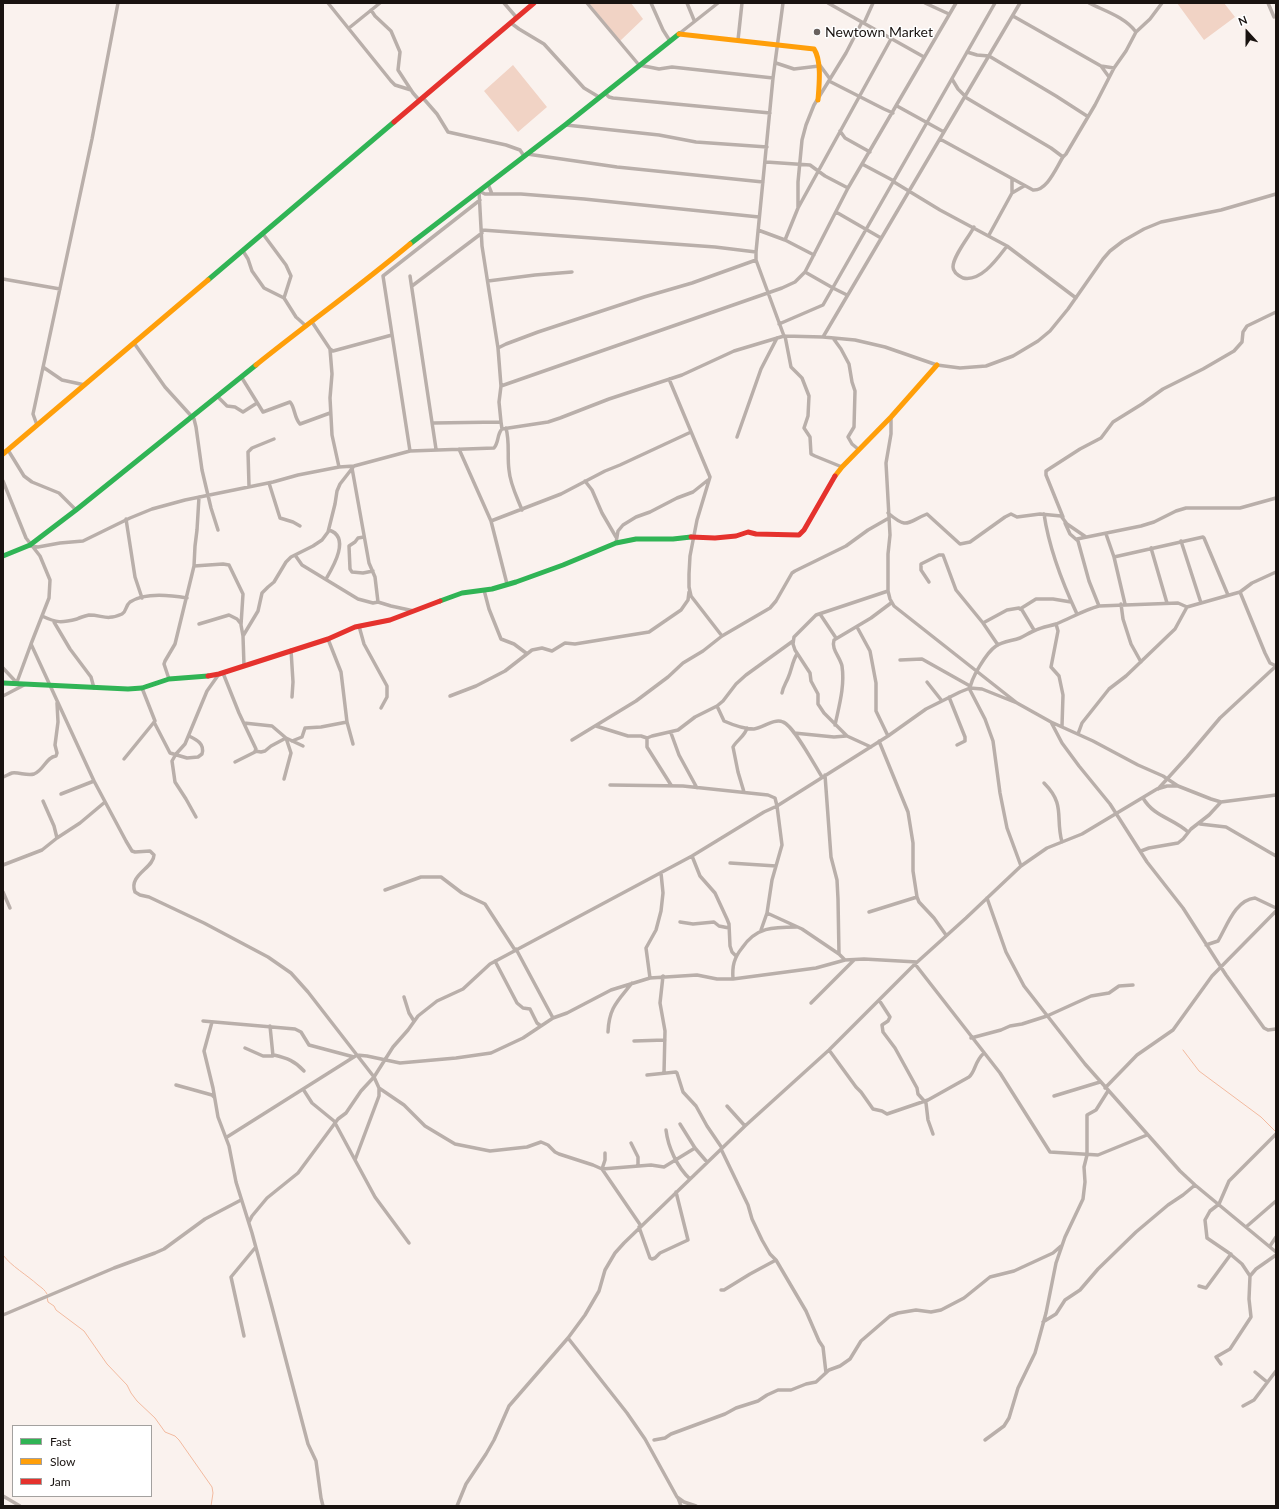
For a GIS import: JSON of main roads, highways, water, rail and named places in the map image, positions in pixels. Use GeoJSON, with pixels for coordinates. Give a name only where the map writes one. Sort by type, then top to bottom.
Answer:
{"type":"FeatureCollection","features":[{"type":"Feature","properties":{"kind":"waterway"},"geometry":{"type":"LineString","coordinates":[[1183,1050],[1199,1071],[1261,1117],[1275,1131]]}},
{"type":"Feature","properties":{"kind":"waterway"},"geometry":{"type":"LineString","coordinates":[[3,1255],[47,1294]]}},
{"type":"Feature","properties":{"kind":"waterway"},"geometry":{"type":"LineString","coordinates":[[47,1297],[48,1302],[54,1306],[56,1310],[84,1331],[107,1364],[127,1385],[137,1401],[155,1418],[165,1432],[175,1436],[179,1440],[212,1487],[213,1493],[211,1506]]}},
{"type":"Feature","properties":{"kind":"place","name":"Newtown Market"},"geometry":{"type":"Point","coordinates":[817,32]}}]}
